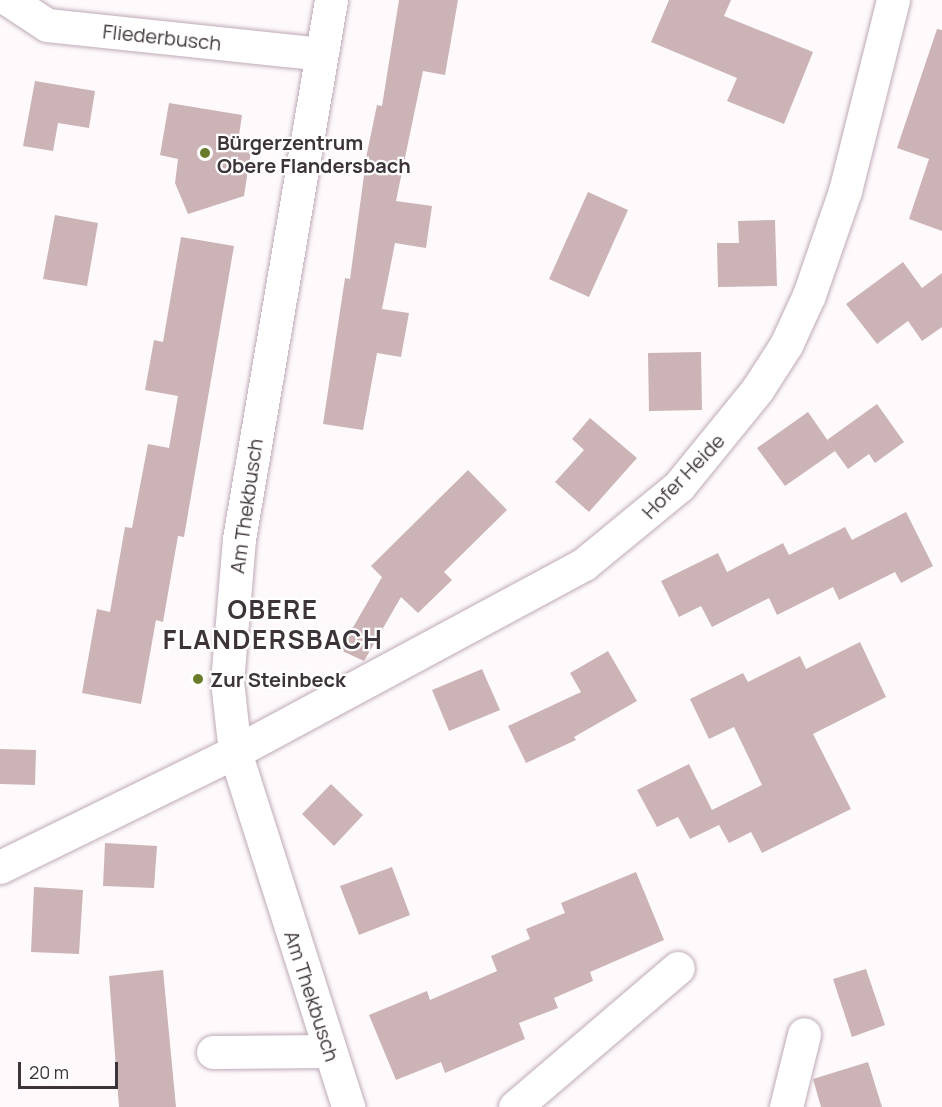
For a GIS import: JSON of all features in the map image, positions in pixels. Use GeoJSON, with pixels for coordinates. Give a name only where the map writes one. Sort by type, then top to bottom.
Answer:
{"type":"FeatureCollection","features":[{"type":"Feature","properties":{"kind":"street","name":"Fliederbusch"},"geometry":{"type":"LineString","coordinates":[[9,0],[47,25],[321,54]]}},
{"type":"Feature","properties":{"kind":"street","name":"Am Thekbusch"},"geometry":{"type":"LineString","coordinates":[[331,0],[239,538],[227,681],[235,752],[348,1107]]}},
{"type":"Feature","properties":{"kind":"street","name":"Hofer Heide"},"geometry":{"type":"LineString","coordinates":[[235,752],[584,564],[679,486],[757,390],[786,345],[809,295],[845,191],[893,0]]}},
{"type":"Feature","properties":{"kind":"street"},"geometry":{"type":"LineString","coordinates":[[0,867],[235,752]]}},
{"type":"Feature","properties":{"kind":"street"},"geometry":{"type":"LineString","coordinates":[[515,1107],[678,968]]}},
{"type":"Feature","properties":{"kind":"street"},"geometry":{"type":"LineString","coordinates":[[786,1107],[804,1034]]}},
{"type":"Feature","properties":{"kind":"street"},"geometry":{"type":"LineString","coordinates":[[213,1052],[329,1052]]}},
{"type":"Feature","properties":{"kind":"building"},"geometry":{"type":"Polygon","coordinates":[[[399,0],[458,0],[445,75],[423,71],[396,201],[432,206],[426,248],[395,243],[382,309],[409,313],[401,357],[377,353],[363,430],[323,424],[345,278],[350,279],[367,153],[377,105],[382,106],[399,0]]]}},
{"type":"Feature","properties":{"kind":"building"},"geometry":{"type":"Polygon","coordinates":[[[669,0],[731,0],[724,16],[813,52],[784,124],[727,101],[737,78],[651,42],[669,0]]]}},
{"type":"Feature","properties":{"kind":"building"},"geometry":{"type":"Polygon","coordinates":[[[937,29],[942,30],[942,231],[909,219],[929,159],[897,148],[937,29]]]}},
{"type":"Feature","properties":{"kind":"building"},"geometry":{"type":"Polygon","coordinates":[[[35,81],[95,91],[89,128],[58,123],[53,151],[23,146],[35,81]]]}},
{"type":"Feature","properties":{"kind":"building","name":"Bürgerzentrum Obere Flandersbach"},"geometry":{"type":"Polygon","coordinates":[[[169,103],[242,115],[237,149],[251,151],[244,196],[188,214],[175,183],[178,159],[160,155],[169,103]]]}},
{"type":"Feature","properties":{"kind":"building"},"geometry":{"type":"Polygon","coordinates":[[[588,192],[628,210],[589,297],[549,279],[588,192]]]}},
{"type":"Feature","properties":{"kind":"building"},"geometry":{"type":"Polygon","coordinates":[[[55,215],[98,223],[87,286],[43,279],[55,215]]]}},
{"type":"Feature","properties":{"kind":"building"},"geometry":{"type":"Polygon","coordinates":[[[775,220],[777,286],[718,287],[717,243],[739,243],[738,221],[775,220]]]}},
{"type":"Feature","properties":{"kind":"building"},"geometry":{"type":"Polygon","coordinates":[[[181,237],[234,246],[184,537],[178,536],[163,622],[156,620],[141,704],[82,693],[97,609],[110,612],[125,527],[132,528],[148,444],[169,448],[178,396],[145,390],[154,340],[163,342],[181,237]]]}},
{"type":"Feature","properties":{"kind":"building"},"geometry":{"type":"Polygon","coordinates":[[[903,262],[922,288],[942,273],[942,327],[922,341],[908,321],[877,344],[846,304],[903,262]]]}},
{"type":"Feature","properties":{"kind":"building"},"geometry":{"type":"Polygon","coordinates":[[[701,352],[702,410],[649,411],[648,353],[701,352]]]}},
{"type":"Feature","properties":{"kind":"building"},"geometry":{"type":"Polygon","coordinates":[[[877,404],[904,442],[875,463],[869,454],[848,469],[827,440],[877,404]]]}},
{"type":"Feature","properties":{"kind":"building"},"geometry":{"type":"Polygon","coordinates":[[[808,412],[835,451],[785,486],[757,448],[808,412]]]}},
{"type":"Feature","properties":{"kind":"building"},"geometry":{"type":"Polygon","coordinates":[[[590,418],[637,458],[589,512],[555,482],[584,450],[572,439],[590,418]]]}},
{"type":"Feature","properties":{"kind":"building"},"geometry":{"type":"Polygon","coordinates":[[[468,470],[507,510],[444,572],[452,580],[418,613],[401,597],[364,661],[340,650],[382,577],[371,566],[468,470]]]}},
{"type":"Feature","properties":{"kind":"building"},"geometry":{"type":"Polygon","coordinates":[[[906,512],[933,566],[901,583],[895,572],[839,600],[833,587],[777,615],[769,598],[712,627],[701,606],[679,617],[661,581],[718,553],[727,572],[783,543],[789,555],[845,527],[852,540],[906,512]]]}},
{"type":"Feature","properties":{"kind":"building"},"geometry":{"type":"Polygon","coordinates":[[[860,642],[886,697],[813,734],[851,809],[762,853],[751,832],[729,843],[719,825],[690,839],[678,817],[657,827],[637,790],[689,764],[712,810],[762,785],[734,727],[709,739],[690,699],[743,673],[748,682],[800,656],[806,669],[860,642]]]}},
{"type":"Feature","properties":{"kind":"building"},"geometry":{"type":"Polygon","coordinates":[[[608,651],[637,701],[574,737],[576,740],[526,763],[508,726],[581,692],[570,673],[608,651]]]}},
{"type":"Feature","properties":{"kind":"building"},"geometry":{"type":"Polygon","coordinates":[[[482,669],[500,710],[449,731],[432,690],[482,669]]]}},
{"type":"Feature","properties":{"kind":"building"},"geometry":{"type":"Polygon","coordinates":[[[0,749],[36,750],[35,785],[0,784],[0,749]]]}},
{"type":"Feature","properties":{"kind":"building"},"geometry":{"type":"Polygon","coordinates":[[[331,784],[363,815],[334,846],[302,814],[331,784]]]}},
{"type":"Feature","properties":{"kind":"building"},"geometry":{"type":"Polygon","coordinates":[[[105,843],[157,846],[154,888],[103,886],[105,843]]]}},
{"type":"Feature","properties":{"kind":"building"},"geometry":{"type":"Polygon","coordinates":[[[392,867],[410,915],[359,935],[340,886],[392,867]]]}},
{"type":"Feature","properties":{"kind":"building"},"geometry":{"type":"Polygon","coordinates":[[[636,872],[664,940],[590,972],[593,981],[554,998],[558,1008],[519,1023],[525,1039],[445,1073],[441,1062],[396,1080],[369,1015],[427,991],[430,1000],[497,971],[491,956],[530,939],[526,929],[565,913],[561,903],[636,872]]]}},
{"type":"Feature","properties":{"kind":"building"},"geometry":{"type":"Polygon","coordinates":[[[34,887],[83,890],[79,954],[31,952],[34,887]]]}},
{"type":"Feature","properties":{"kind":"building"},"geometry":{"type":"Polygon","coordinates":[[[866,969],[885,1025],[852,1037],[833,979],[866,969]]]}},
{"type":"Feature","properties":{"kind":"building"},"geometry":{"type":"Polygon","coordinates":[[[163,970],[176,1107],[119,1107],[109,976],[163,970]]]}},
{"type":"Feature","properties":{"kind":"building"},"geometry":{"type":"Polygon","coordinates":[[[868,1062],[882,1107],[821,1107],[813,1079],[868,1062]]]}},
{"type":"Feature","properties":{"kind":"place","name":"Bürgerzentrum Obere Flandersbach"},"geometry":{"type":"Point","coordinates":[205,153]}},
{"type":"Feature","properties":{"kind":"place","name":"Zur Steinbeck"},"geometry":{"type":"Point","coordinates":[198,679]}},
{"type":"Feature","properties":{"kind":"district","name":"OBERE FLANDERSBACH"},"geometry":{"type":"Point","coordinates":[273,625]}}]}
